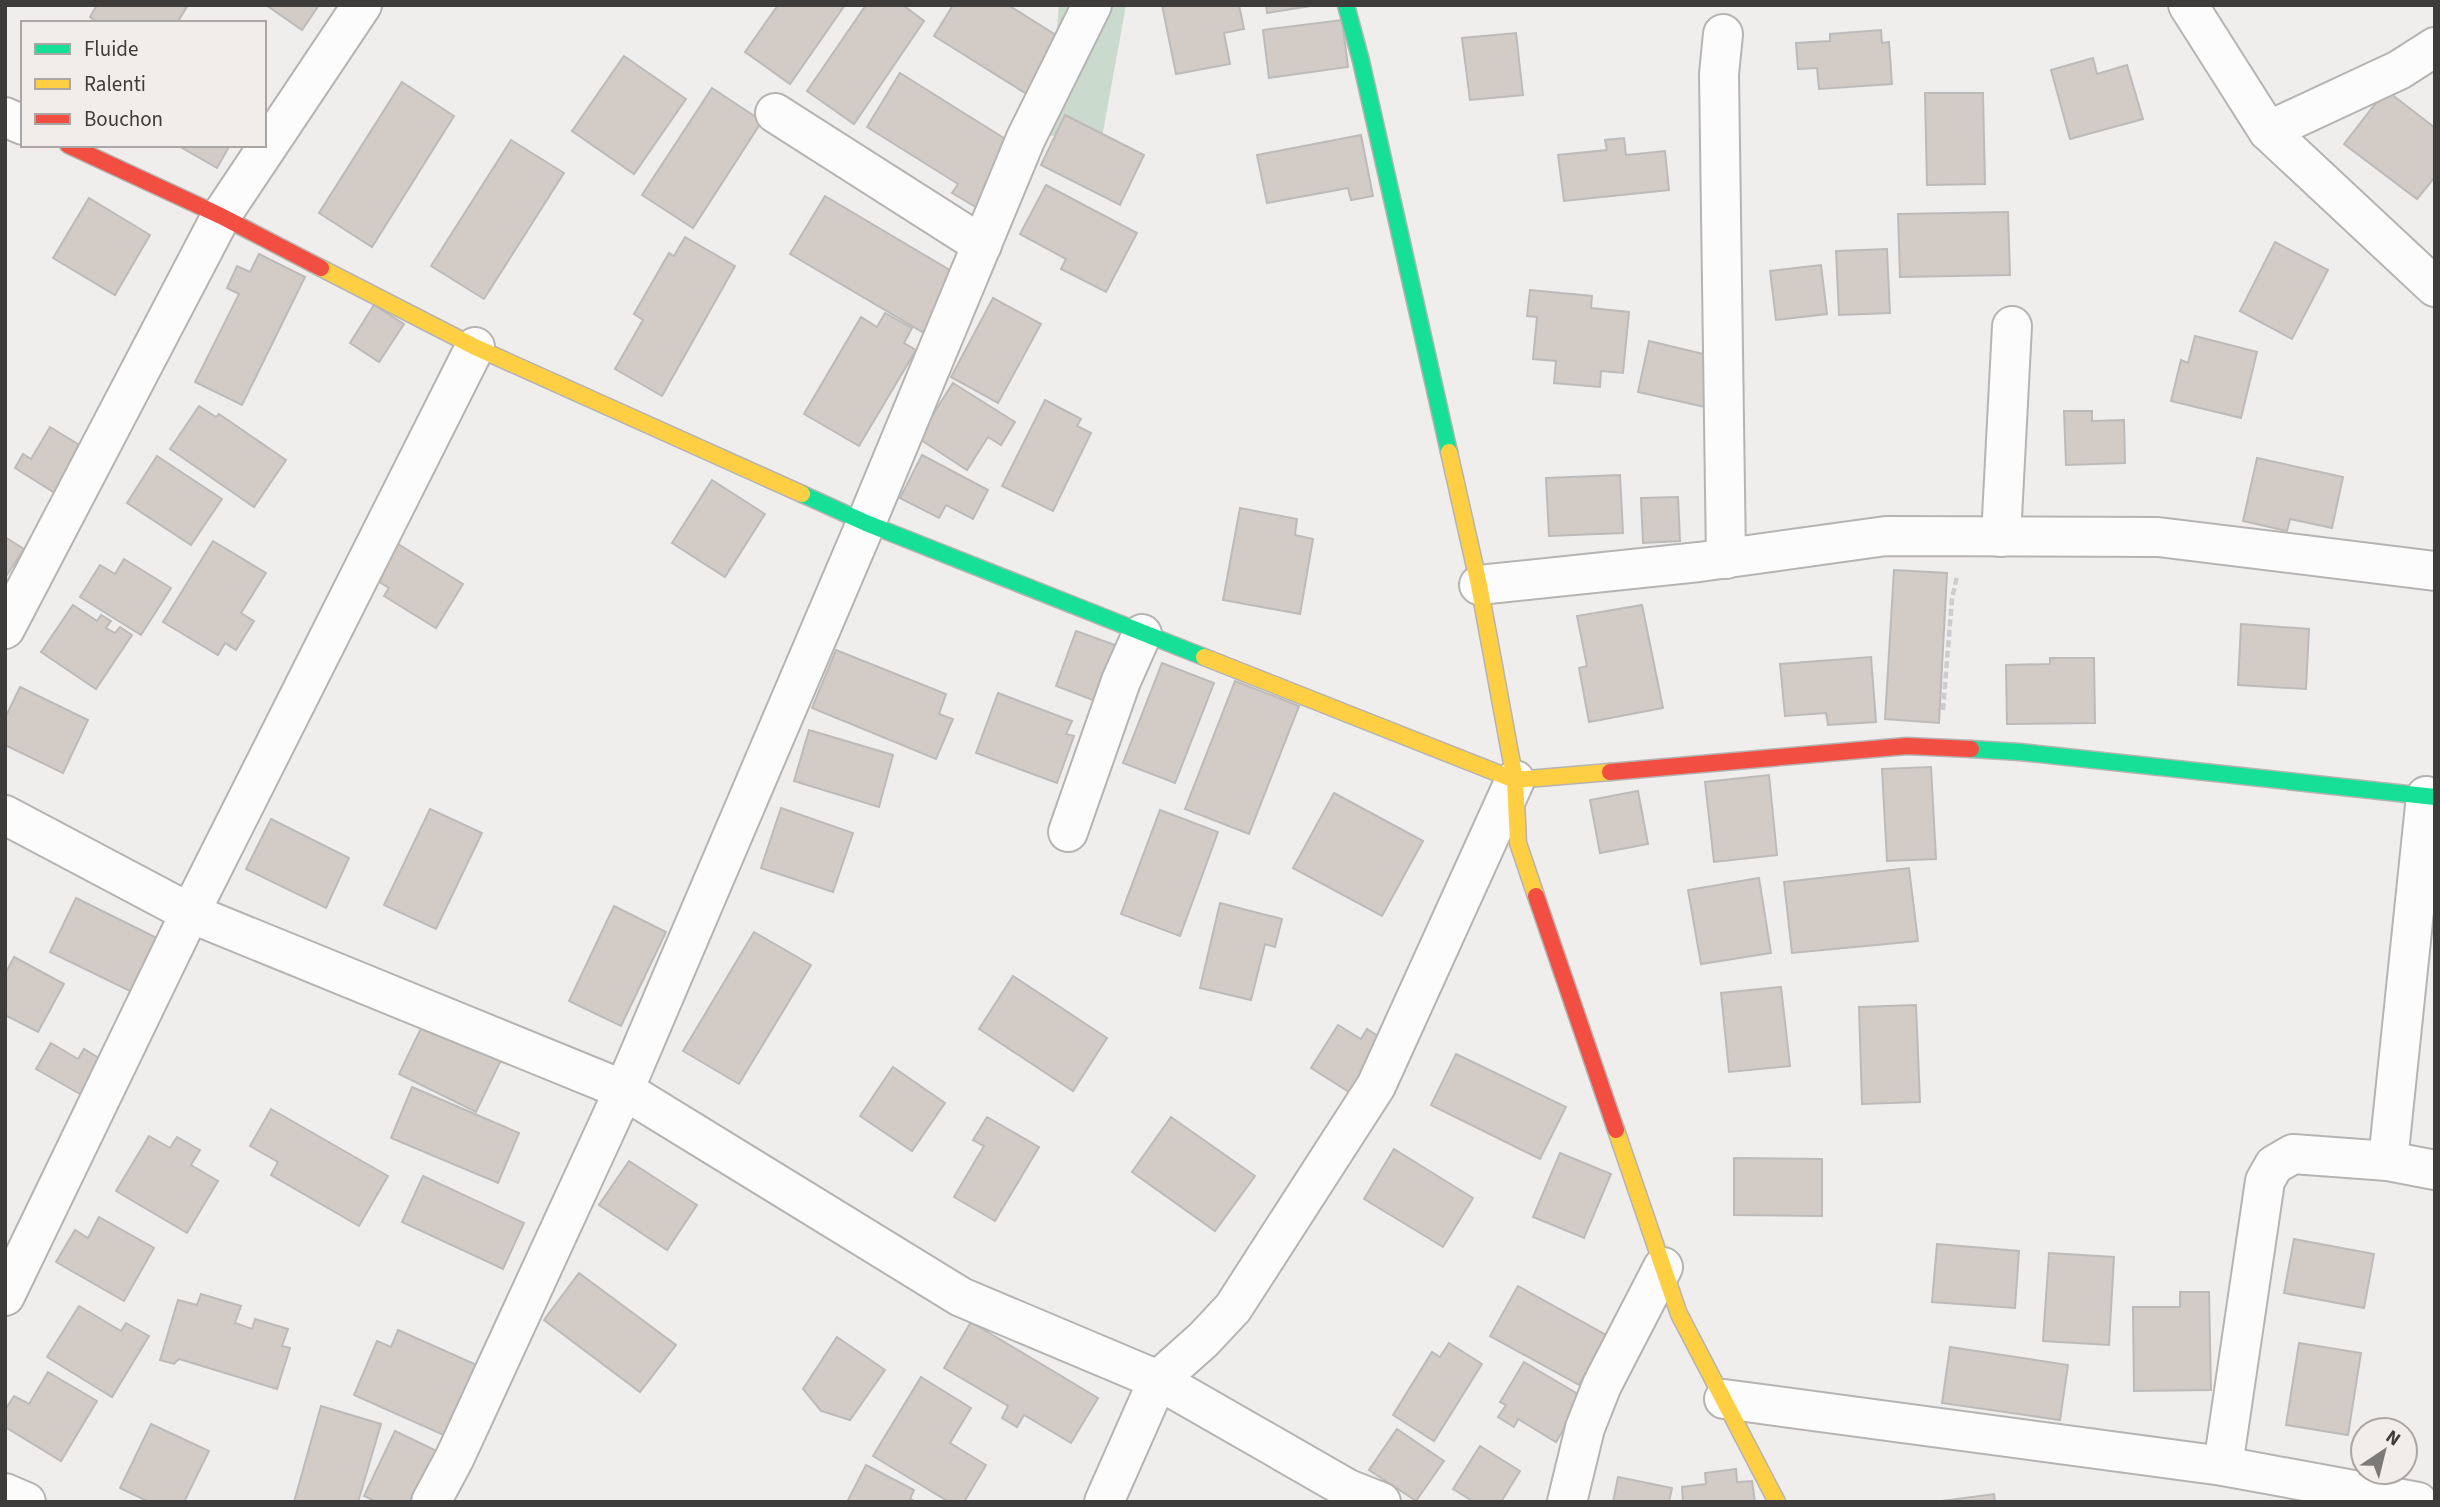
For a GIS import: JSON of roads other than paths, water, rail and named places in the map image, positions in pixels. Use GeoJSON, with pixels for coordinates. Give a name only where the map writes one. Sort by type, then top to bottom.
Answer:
{"type":"FeatureCollection","features":[{"type":"Feature","properties":{"kind":"street"},"geometry":{"type":"LineString","coordinates":[[5,629],[221,215],[362,5]]}},
{"type":"Feature","properties":{"kind":"street"},"geometry":{"type":"LineString","coordinates":[[431,1502],[461,1444],[624,1090],[866,523],[1026,138],[1092,5]]}},
{"type":"Feature","properties":{"kind":"street"},"geometry":{"type":"LineString","coordinates":[[1346,5],[1479,585],[1515,779],[1518,843],[1679,1314],[1777,1502]]}},
{"type":"Feature","properties":{"kind":"street"},"geometry":{"type":"LineString","coordinates":[[2188,5],[2268,131],[2435,287]]}},
{"type":"Feature","properties":{"kind":"street"},"geometry":{"type":"LineString","coordinates":[[1723,34],[1719,74],[1726,559]]}},
{"type":"Feature","properties":{"kind":"street"},"geometry":{"type":"LineString","coordinates":[[2268,131],[2399,70],[2435,47]]}},
{"type":"Feature","properties":{"kind":"street"},"geometry":{"type":"LineString","coordinates":[[775,113],[982,245]]}},
{"type":"Feature","properties":{"kind":"street"},"geometry":{"type":"LineString","coordinates":[[5,117],[21,124]]}},
{"type":"Feature","properties":{"kind":"street"},"geometry":{"type":"LineString","coordinates":[[72,147],[221,215],[475,347],[866,523],[1515,779],[1908,746],[2020,752],[2431,797],[2388,1161]]}},
{"type":"Feature","properties":{"kind":"street"},"geometry":{"type":"LineString","coordinates":[[1984,537],[2012,326]]}},
{"type":"Feature","properties":{"kind":"street"},"geometry":{"type":"LineString","coordinates":[[5,1296],[190,913],[475,347]]}},
{"type":"Feature","properties":{"kind":"street"},"geometry":{"type":"LineString","coordinates":[[1479,585],[1726,559],[1886,536],[2158,537],[2435,571]]}},
{"type":"Feature","properties":{"kind":"street"},"geometry":{"type":"LineString","coordinates":[[1068,832],[1121,681],[1142,634]]}},
{"type":"Feature","properties":{"kind":"street"},"geometry":{"type":"LineString","coordinates":[[1104,1502],[1158,1380],[1203,1340],[1233,1308],[1376,1086],[1515,779]]}},
{"type":"Feature","properties":{"kind":"street"},"geometry":{"type":"LineString","coordinates":[[5,815],[190,913],[624,1090],[961,1297],[1158,1380],[1348,1489],[1381,1502]]}},
{"type":"Feature","properties":{"kind":"street"},"geometry":{"type":"LineString","coordinates":[[2223,1466],[2264,1181],[2274,1166],[2293,1154],[2388,1161],[2435,1170]]}},
{"type":"Feature","properties":{"kind":"street"},"geometry":{"type":"LineString","coordinates":[[1567,1502],[1585,1428],[1594,1406],[1663,1268]]}},
{"type":"Feature","properties":{"kind":"street"},"geometry":{"type":"LineString","coordinates":[[1724,1399],[2223,1466],[2418,1502]]}},
{"type":"Feature","properties":{"kind":"street"},"geometry":{"type":"LineString","coordinates":[[5,1493],[26,1502]]}}]}
